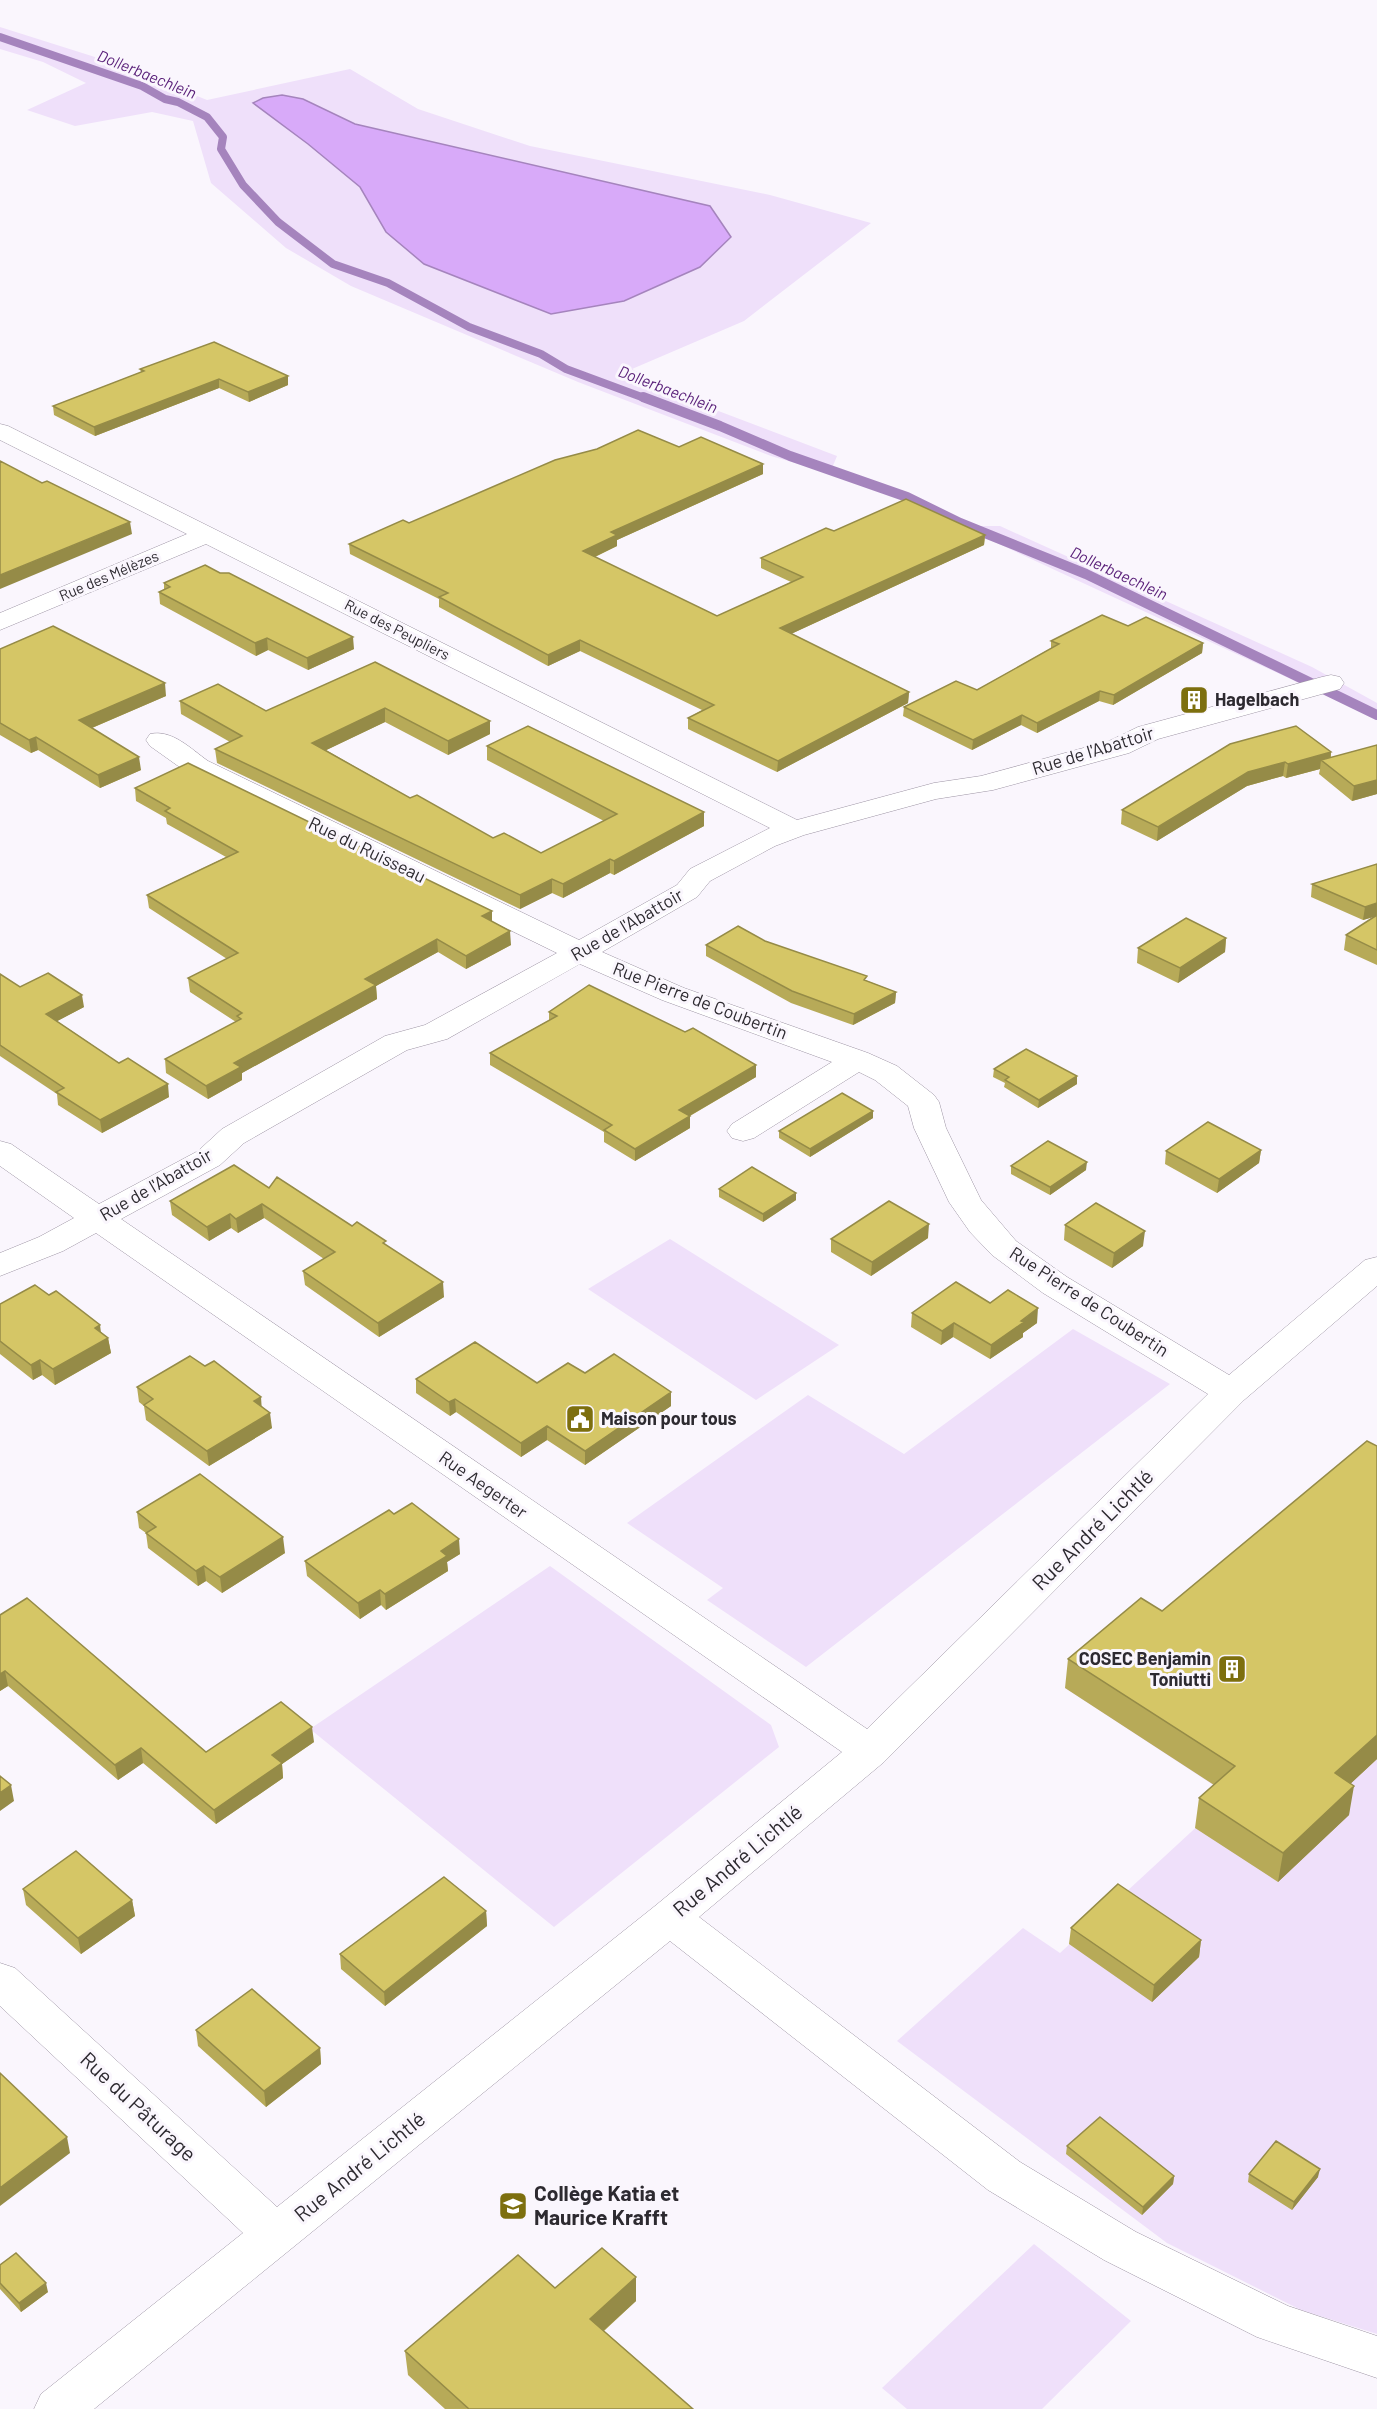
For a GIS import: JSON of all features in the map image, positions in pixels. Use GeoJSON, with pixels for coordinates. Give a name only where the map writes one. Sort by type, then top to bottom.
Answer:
{"type":"FeatureCollection","features":[{"type":"Feature","properties":{"kind":"street","name":"Rue des Peupliers"},"geometry":{"type":"LineString","coordinates":[[0,431],[794,829]]}},
{"type":"Feature","properties":{"kind":"street","name":"Rue des Mélèzes"},"geometry":{"type":"LineString","coordinates":[[4,617],[207,535]]}},
{"type":"Feature","properties":{"kind":"street","name":"Rue de l'Abattoir"},"geometry":{"type":"LineString","coordinates":[[0,1265],[51,1244],[209,1158],[233,1136],[396,1043],[436,1032],[687,891],[700,875],[765,840],[794,829],[953,787],[982,784],[1119,747],[1148,733],[1331,683]]}},
{"type":"Feature","properties":{"kind":"street","name":"Rue du Ruisseau"},"geometry":{"type":"LineString","coordinates":[[160,740],[198,767],[578,953]]}},
{"type":"Feature","properties":{"kind":"street","name":"Rue Pierre de Coubertin"},"geometry":{"type":"LineString","coordinates":[[578,953],[674,994],[857,1060],[886,1073],[923,1102],[930,1128],[965,1202],[1005,1248],[1055,1285],[1231,1392]]}},
{"type":"Feature","properties":{"kind":"street"},"geometry":{"type":"LineString","coordinates":[[743,1131],[857,1060]]}},
{"type":"Feature","properties":{"kind":"street","name":"Rue Aegerter"},"geometry":{"type":"LineString","coordinates":[[0,1151],[870,1751]]}},
{"type":"Feature","properties":{"kind":"street","name":"Rue André Lichtlé"},"geometry":{"type":"LineString","coordinates":[[58,2409],[670,1918],[870,1751],[1231,1392],[1377,1268]]}},
{"type":"Feature","properties":{"kind":"street"},"geometry":{"type":"LineString","coordinates":[[670,1918],[1004,2176],[1120,2246],[1274,2322],[1377,2356]]}},
{"type":"Feature","properties":{"kind":"street","name":"Rue du Pâturage"},"geometry":{"type":"LineString","coordinates":[[0,1980],[275,2234]]}},
{"type":"Feature","properties":{"kind":"shaded area"},"geometry":{"type":"Polygon","coordinates":[[[0,27],[117,64],[207,100],[350,69],[418,109],[530,146],[770,195],[871,223],[744,321],[632,369],[692,401],[837,456],[830,473],[771,456],[578,382],[351,286],[286,248],[211,183],[193,121],[152,112],[75,126],[27,110],[86,83],[43,62],[0,49],[0,27]],[[282,95],[254,103],[360,187],[386,232],[551,314],[624,301],[700,267],[427,140],[355,124],[303,99],[282,95]]]}},
{"type":"Feature","properties":{"kind":"shaded area"},"geometry":{"type":"Polygon","coordinates":[[[282,95],[303,99],[355,124],[710,206],[731,237],[700,267],[624,301],[551,314],[424,264],[386,232],[360,187],[253,103],[263,98],[282,95]]]}},
{"type":"Feature","properties":{"kind":"shaded area"},"geometry":{"type":"Polygon","coordinates":[[[960,526],[1000,526],[1312,667],[1377,703],[1377,719],[960,526]]]}},
{"type":"Feature","properties":{"kind":"shaded area"},"geometry":{"type":"Polygon","coordinates":[[[670,1239],[839,1345],[756,1400],[588,1289],[670,1239]]]}},
{"type":"Feature","properties":{"kind":"shaded area"},"geometry":{"type":"Polygon","coordinates":[[[1073,1329],[1170,1384],[806,1667],[707,1600],[723,1588],[627,1523],[808,1395],[904,1454],[1073,1329]]]}},
{"type":"Feature","properties":{"kind":"shaded area"},"geometry":{"type":"Polygon","coordinates":[[[1377,1478],[1377,2334],[1301,2310],[1167,2243],[897,2041],[1023,1928],[1060,1953],[1230,1796],[1065,1688],[1137,1627],[1377,1478]]]}},
{"type":"Feature","properties":{"kind":"shaded area"},"geometry":{"type":"Polygon","coordinates":[[[550,1566],[771,1725],[779,1747],[554,1927],[310,1729],[550,1566]]]}},
{"type":"Feature","properties":{"kind":"shaded area"},"geometry":{"type":"Polygon","coordinates":[[[1034,2244],[1131,2321],[1042,2409],[907,2409],[882,2388],[1034,2244]]]}},
{"type":"Feature","properties":{"kind":"building"},"geometry":{"type":"Polygon","coordinates":[[[214,342],[288,376],[248,392],[219,379],[94,427],[53,406],[144,371],[140,369],[214,342]]]}},
{"type":"Feature","properties":{"kind":"building"},"geometry":{"type":"Polygon","coordinates":[[[638,430],[679,447],[701,437],[763,464],[611,532],[617,535],[583,551],[717,616],[803,577],[761,558],[826,528],[834,531],[906,499],[985,535],[780,628],[909,692],[778,761],[688,718],[714,705],[580,640],[548,655],[439,597],[448,593],[349,544],[403,520],[409,523],[555,460],[597,449],[638,430]]]}},
{"type":"Feature","properties":{"kind":"building"},"geometry":{"type":"Polygon","coordinates":[[[0,461],[42,483],[47,481],[130,522],[0,575],[0,461]]]}},
{"type":"Feature","properties":{"kind":"building"},"geometry":{"type":"Polygon","coordinates":[[[205,565],[220,573],[229,573],[353,637],[307,658],[267,638],[255,643],[159,592],[170,587],[164,583],[205,565]]]}},
{"type":"Feature","properties":{"kind":"building"},"geometry":{"type":"Polygon","coordinates":[[[1102,615],[1128,626],[1146,617],[1203,643],[1114,695],[1100,691],[1037,723],[1022,715],[973,740],[904,707],[956,681],[977,690],[1059,644],[1051,641],[1102,615]]]}},
{"type":"Feature","properties":{"kind":"building"},"geometry":{"type":"Polygon","coordinates":[[[53,626],[165,683],[79,720],[139,757],[98,775],[36,737],[29,740],[0,723],[0,649],[53,626]]]}},
{"type":"Feature","properties":{"kind":"building"},"geometry":{"type":"Polygon","coordinates":[[[375,662],[490,721],[448,741],[385,708],[312,743],[410,798],[417,795],[493,838],[504,833],[541,853],[617,814],[487,746],[528,726],[704,812],[614,861],[610,859],[563,884],[552,879],[520,895],[215,749],[242,736],[180,701],[218,684],[266,711],[375,662]]]}},
{"type":"Feature","properties":{"kind":"building"},"geometry":{"type":"Polygon","coordinates":[[[1296,726],[1331,752],[1248,772],[1158,827],[1122,810],[1230,744],[1296,726]]]}},
{"type":"Feature","properties":{"kind":"building"},"geometry":{"type":"Polygon","coordinates":[[[1377,745],[1377,780],[1354,786],[1321,760],[1377,745]]]}},
{"type":"Feature","properties":{"kind":"building"},"geometry":{"type":"Polygon","coordinates":[[[188,763],[492,911],[482,916],[510,931],[466,956],[437,939],[365,979],[376,985],[234,1063],[241,1067],[206,1086],[165,1059],[241,1019],[237,1016],[242,1013],[188,978],[238,953],[147,895],[238,852],[165,811],[170,808],[135,788],[188,763]]]}},
{"type":"Feature","properties":{"kind":"building"},"geometry":{"type":"Polygon","coordinates":[[[1377,864],[1377,903],[1365,907],[1312,884],[1377,864]]]}},
{"type":"Feature","properties":{"kind":"building"},"geometry":{"type":"Polygon","coordinates":[[[1377,915],[1377,950],[1346,935],[1377,915]]]}},
{"type":"Feature","properties":{"kind":"building"},"geometry":{"type":"Polygon","coordinates":[[[1186,918],[1226,938],[1180,968],[1138,948],[1186,918]]]}},
{"type":"Feature","properties":{"kind":"building"},"geometry":{"type":"Polygon","coordinates":[[[738,926],[765,941],[867,976],[864,980],[896,992],[854,1014],[792,991],[706,945],[738,926]]]}},
{"type":"Feature","properties":{"kind":"building"},"geometry":{"type":"Polygon","coordinates":[[[48,973],[82,995],[46,1014],[119,1063],[128,1058],[168,1084],[100,1120],[56,1092],[64,1088],[0,1045],[0,974],[20,987],[48,973]]]}},
{"type":"Feature","properties":{"kind":"building"},"geometry":{"type":"Polygon","coordinates":[[[589,985],[685,1032],[693,1028],[756,1065],[679,1110],[690,1116],[635,1149],[604,1130],[612,1125],[490,1053],[557,1016],[549,1012],[589,985]]]}},
{"type":"Feature","properties":{"kind":"building"},"geometry":{"type":"Polygon","coordinates":[[[1026,1049],[1077,1076],[1039,1100],[1005,1080],[1009,1077],[994,1069],[1026,1049]]]}},
{"type":"Feature","properties":{"kind":"building"},"geometry":{"type":"Polygon","coordinates":[[[842,1093],[873,1111],[810,1149],[779,1131],[842,1093]]]}},
{"type":"Feature","properties":{"kind":"building"},"geometry":{"type":"Polygon","coordinates":[[[1208,1122],[1261,1150],[1219,1179],[1166,1151],[1208,1122]]]}},
{"type":"Feature","properties":{"kind":"building"},"geometry":{"type":"Polygon","coordinates":[[[1048,1141],[1087,1162],[1050,1187],[1011,1166],[1048,1141]]]}},
{"type":"Feature","properties":{"kind":"building"},"geometry":{"type":"Polygon","coordinates":[[[234,1165],[269,1188],[277,1177],[352,1226],[357,1222],[386,1241],[383,1243],[443,1282],[378,1323],[303,1271],[335,1252],[262,1204],[236,1219],[230,1214],[207,1227],[170,1201],[234,1165]]]}},
{"type":"Feature","properties":{"kind":"building"},"geometry":{"type":"Polygon","coordinates":[[[752,1167],[796,1193],[763,1214],[719,1189],[752,1167]]]}},
{"type":"Feature","properties":{"kind":"building"},"geometry":{"type":"Polygon","coordinates":[[[889,1201],[929,1224],[872,1262],[831,1239],[889,1201]]]}},
{"type":"Feature","properties":{"kind":"building"},"geometry":{"type":"Polygon","coordinates":[[[1096,1203],[1145,1231],[1114,1253],[1065,1225],[1096,1203]]]}},
{"type":"Feature","properties":{"kind":"building"},"geometry":{"type":"Polygon","coordinates":[[[956,1282],[990,1303],[1008,1290],[1038,1308],[1021,1321],[1024,1322],[991,1345],[954,1323],[942,1331],[912,1313],[956,1282]]]}},
{"type":"Feature","properties":{"kind":"building"},"geometry":{"type":"Polygon","coordinates":[[[35,1285],[49,1295],[56,1291],[100,1325],[95,1328],[108,1338],[53,1369],[40,1360],[31,1365],[0,1341],[0,1304],[35,1285]]]}},
{"type":"Feature","properties":{"kind":"building"},"geometry":{"type":"Polygon","coordinates":[[[475,1342],[537,1383],[568,1363],[585,1373],[614,1354],[671,1392],[585,1451],[547,1426],[521,1443],[455,1399],[449,1402],[416,1379],[475,1342]]]}},
{"type":"Feature","properties":{"kind":"building"},"geometry":{"type":"Polygon","coordinates":[[[190,1356],[205,1366],[214,1361],[261,1397],[254,1401],[270,1413],[207,1451],[144,1405],[153,1399],[137,1387],[190,1356]]]}},
{"type":"Feature","properties":{"kind":"building","name":"COSEC Benjamin Toniutti"},"geometry":{"type":"Polygon","coordinates":[[[1367,1441],[1377,1446],[1377,1735],[1335,1773],[1354,1786],[1283,1853],[1199,1798],[1235,1766],[1068,1659],[1141,1598],[1162,1611],[1367,1441]]]}},
{"type":"Feature","properties":{"kind":"building"},"geometry":{"type":"Polygon","coordinates":[[[200,1474],[283,1537],[220,1577],[204,1566],[196,1571],[146,1533],[156,1527],[137,1512],[200,1474]]]}},
{"type":"Feature","properties":{"kind":"building"},"geometry":{"type":"Polygon","coordinates":[[[412,1503],[459,1539],[441,1551],[447,1556],[385,1594],[380,1590],[358,1603],[305,1561],[389,1510],[394,1514],[412,1503]]]}},
{"type":"Feature","properties":{"kind":"building"},"geometry":{"type":"Polygon","coordinates":[[[27,1598],[206,1752],[281,1702],[312,1727],[272,1755],[282,1763],[214,1810],[141,1748],[115,1765],[5,1671],[0,1674],[0,1615],[27,1598]]]}},
{"type":"Feature","properties":{"kind":"building"},"geometry":{"type":"Polygon","coordinates":[[[0,1776],[11,1785],[0,1793],[0,1776]]]}},
{"type":"Feature","properties":{"kind":"building"},"geometry":{"type":"Polygon","coordinates":[[[76,1851],[132,1900],[78,1938],[23,1889],[76,1851]]]}},
{"type":"Feature","properties":{"kind":"building"},"geometry":{"type":"Polygon","coordinates":[[[444,1877],[486,1911],[384,1992],[340,1954],[444,1877]]]}},
{"type":"Feature","properties":{"kind":"building"},"geometry":{"type":"Polygon","coordinates":[[[1118,1884],[1201,1940],[1154,1985],[1071,1928],[1118,1884]]]}},
{"type":"Feature","properties":{"kind":"building"},"geometry":{"type":"Polygon","coordinates":[[[252,1989],[320,2048],[264,2091],[196,2030],[252,1989]]]}},
{"type":"Feature","properties":{"kind":"building"},"geometry":{"type":"Polygon","coordinates":[[[0,2073],[67,2137],[0,2188],[0,2073]]]}},
{"type":"Feature","properties":{"kind":"building"},"geometry":{"type":"Polygon","coordinates":[[[1100,2117],[1174,2176],[1143,2207],[1067,2146],[1100,2117]]]}},
{"type":"Feature","properties":{"kind":"building"},"geometry":{"type":"Polygon","coordinates":[[[1276,2141],[1320,2169],[1294,2202],[1249,2174],[1276,2141]]]}},
{"type":"Feature","properties":{"kind":"building"},"geometry":{"type":"Polygon","coordinates":[[[602,2248],[636,2277],[590,2319],[693,2409],[469,2409],[405,2351],[518,2255],[555,2288],[602,2248]]]}},
{"type":"Feature","properties":{"kind":"building"},"geometry":{"type":"Polygon","coordinates":[[[16,2253],[46,2283],[19,2303],[0,2283],[0,2265],[16,2253]]]}},
{"type":"Feature","properties":{"kind":"waterway","name":"Dollerbaechlein"},"geometry":{"type":"LineString","coordinates":[[0,37],[142,86],[165,99],[178,102],[207,117],[223,137],[221,149],[243,185],[278,222],[333,264],[388,283],[469,327],[541,354],[566,369],[647,399]]}},
{"type":"Feature","properties":{"kind":"waterway","name":"Dollerbaechlein"},"geometry":{"type":"LineString","coordinates":[[643,397],[790,456],[907,497],[960,523],[1086,574],[1377,715]]}},
{"type":"Feature","properties":{"kind":"place","name":"Hagelbach"},"geometry":{"type":"Point","coordinates":[1194,700]}},
{"type":"Feature","properties":{"kind":"place","name":"Maison pour tous"},"geometry":{"type":"Point","coordinates":[580,1419]}},
{"type":"Feature","properties":{"kind":"place","name":"COSEC Benjamin Toniutti"},"geometry":{"type":"Point","coordinates":[1232,1669]}},
{"type":"Feature","properties":{"kind":"place","name":"Collège Katia et Maurice Krafft"},"geometry":{"type":"Point","coordinates":[513,2206]}}]}
